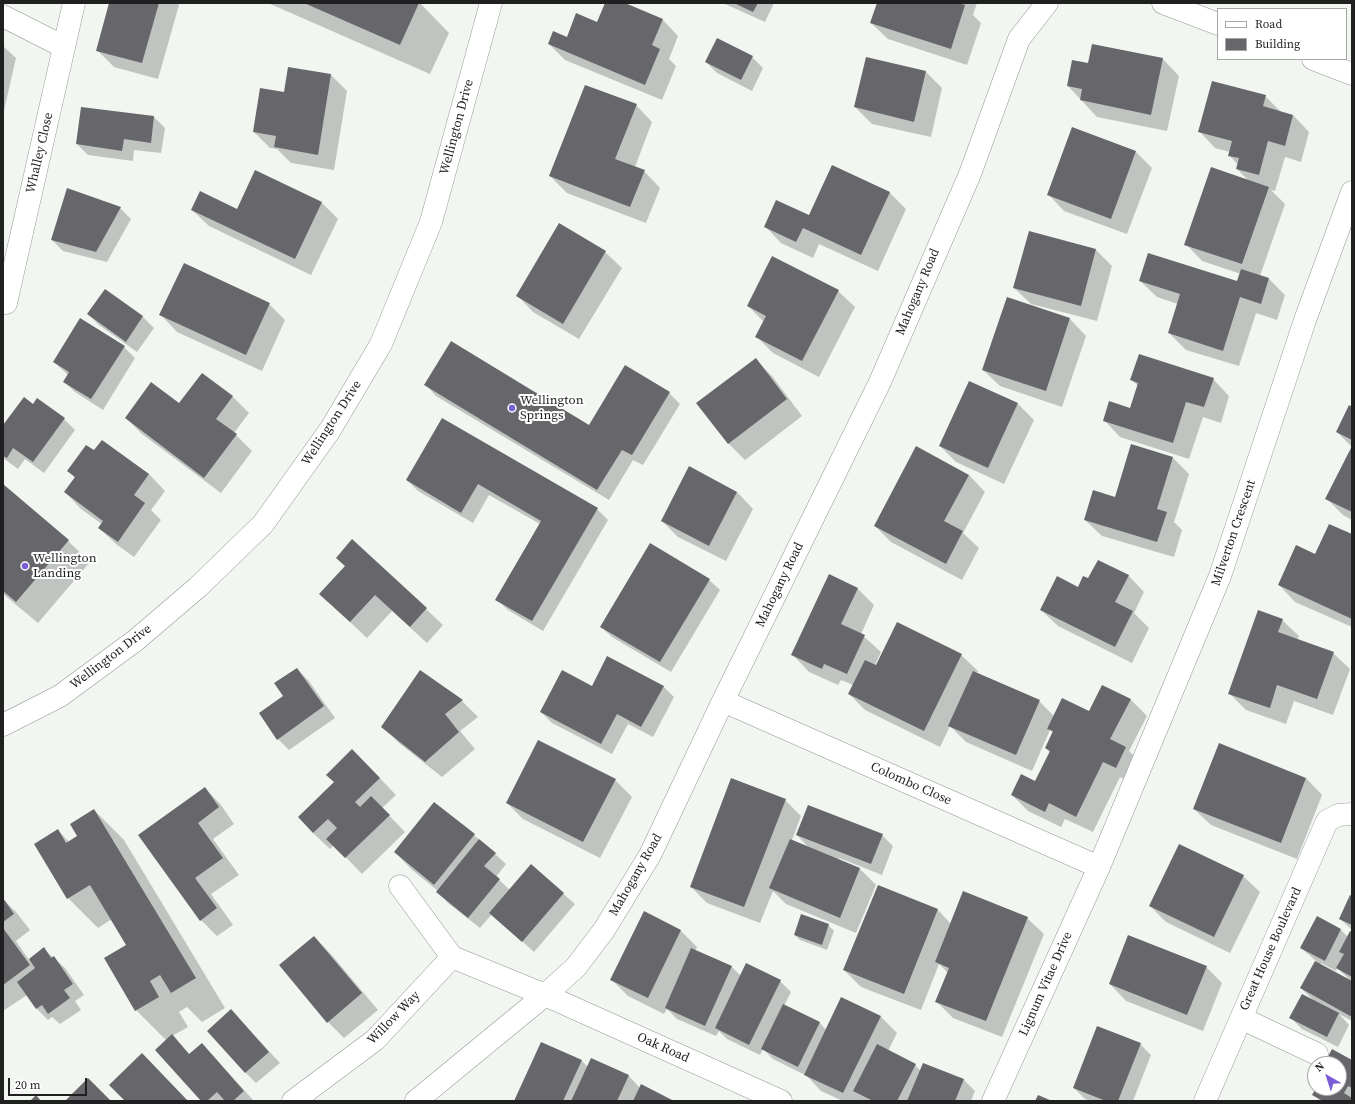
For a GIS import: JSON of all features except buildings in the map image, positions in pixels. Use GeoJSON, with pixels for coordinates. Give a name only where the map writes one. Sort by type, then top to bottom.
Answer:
{"type":"FeatureCollection","features":[{"type":"Feature","properties":{"kind":"street","name":"Whalley Close"},"geometry":{"type":"LineString","coordinates":[[6,303],[74,3]]}},
{"type":"Feature","properties":{"kind":"street","name":"Wellington Drive"},"geometry":{"type":"LineString","coordinates":[[3,725],[60,696],[136,640],[198,587],[263,524],[330,430],[382,344],[432,222],[491,3]]}},
{"type":"Feature","properties":{"kind":"street","name":"Mahogany Road"},"geometry":{"type":"LineString","coordinates":[[416,1101],[545,995],[576,967],[604,930],[646,861],[880,382],[970,174],[1019,39],[1047,3]]}},
{"type":"Feature","properties":{"kind":"street"},"geometry":{"type":"LineString","coordinates":[[1163,3],[1217,24]]}},
{"type":"Feature","properties":{"kind":"street"},"geometry":{"type":"LineString","coordinates":[[3,16],[64,47]]}},
{"type":"Feature","properties":{"kind":"street"},"geometry":{"type":"LineString","coordinates":[[1316,60],[1352,74]]}},
{"type":"Feature","properties":{"kind":"street","name":"Milverton Crescent"},"geometry":{"type":"LineString","coordinates":[[1099,867],[1220,576],[1305,320],[1352,192]]}},
{"type":"Feature","properties":{"kind":"street","name":"Colombo Close"},"geometry":{"type":"LineString","coordinates":[[723,701],[1099,867]]}},
{"type":"Feature","properties":{"kind":"street","name":"Great House Boulevard"},"geometry":{"type":"LineString","coordinates":[[1205,1101],[1327,820],[1338,815],[1352,814]]}},
{"type":"Feature","properties":{"kind":"street","name":"Lignum Vitae Drive"},"geometry":{"type":"LineString","coordinates":[[993,1101],[1099,867]]}},
{"type":"Feature","properties":{"kind":"street"},"geometry":{"type":"LineString","coordinates":[[400,886],[452,957],[545,995]]}},
{"type":"Feature","properties":{"kind":"street","name":"Willow Way"},"geometry":{"type":"LineString","coordinates":[[293,1101],[375,1040],[452,957]]}},
{"type":"Feature","properties":{"kind":"street","name":"Oak Road"},"geometry":{"type":"LineString","coordinates":[[545,995],[781,1101]]}},
{"type":"Feature","properties":{"kind":"street"},"geometry":{"type":"LineString","coordinates":[[1241,1018],[1317,1054]]}},
{"type":"Feature","properties":{"kind":"place","name":"Wellington Springs"},"geometry":{"type":"Point","coordinates":[512,408]}},
{"type":"Feature","properties":{"kind":"place","name":"Wellington Landing"},"geometry":{"type":"Point","coordinates":[25,566]}}]}
